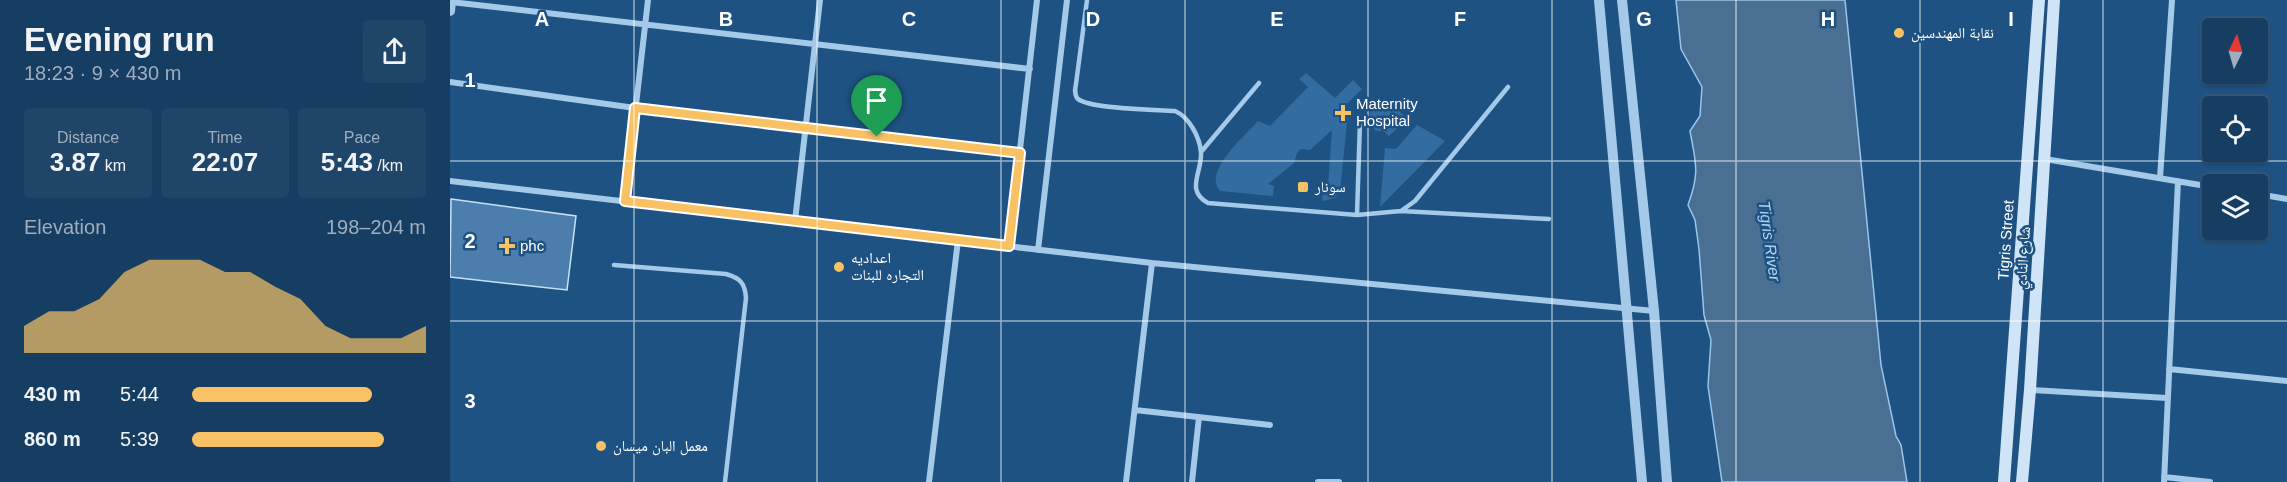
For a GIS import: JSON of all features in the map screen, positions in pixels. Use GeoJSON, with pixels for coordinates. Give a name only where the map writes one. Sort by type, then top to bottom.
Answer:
{"type":"FeatureCollection","features":[{"type":"Feature","properties":{"kind":"main road","name":"Tigris Street"},"geometry":{"type":"LineString","coordinates":[[2004,482],[2039,0]]}},
{"type":"Feature","properties":{"kind":"main road","name":"شارع النادي"},"geometry":{"type":"LineString","coordinates":[[2022,482],[2030,390],[2054,0]]}},
{"type":"Feature","properties":{"kind":"street"},"geometry":{"type":"LineString","coordinates":[[625,201],[648,0]]}},
{"type":"Feature","properties":{"kind":"street"},"geometry":{"type":"LineString","coordinates":[[795,221],[820,0]]}},
{"type":"Feature","properties":{"kind":"street"},"geometry":{"type":"LineString","coordinates":[[1009,246],[1037,0]]}},
{"type":"Feature","properties":{"kind":"street"},"geometry":{"type":"LineString","coordinates":[[1038,250],[1067,0]]}},
{"type":"Feature","properties":{"kind":"street"},"geometry":{"type":"LineString","coordinates":[[1599,0],[1642,482]]}},
{"type":"Feature","properties":{"kind":"street"},"geometry":{"type":"LineString","coordinates":[[1622,0],[1654,311],[1667,482]]}},
{"type":"Feature","properties":{"kind":"street"},"geometry":{"type":"LineString","coordinates":[[2160,178],[2172,0]]}},
{"type":"Feature","properties":{"kind":"street"},"geometry":{"type":"LineString","coordinates":[[451,4],[645,24],[1029,69]]}},
{"type":"Feature","properties":{"kind":"street"},"geometry":{"type":"LineString","coordinates":[[450,82],[635,108],[1020,153]]}},
{"type":"Feature","properties":{"kind":"street"},"geometry":{"type":"LineString","coordinates":[[2045,159],[2202,185]]}},
{"type":"Feature","properties":{"kind":"street"},"geometry":{"type":"LineString","coordinates":[[450,181],[1152,263],[1654,311]]}},
{"type":"Feature","properties":{"kind":"street"},"geometry":{"type":"LineString","coordinates":[[2178,181],[2164,479],[2210,482]]}},
{"type":"Feature","properties":{"kind":"street"},"geometry":{"type":"LineString","coordinates":[[2268,196],[2287,199]]}},
{"type":"Feature","properties":{"kind":"street"},"geometry":{"type":"LineString","coordinates":[[929,482],[958,240]]}},
{"type":"Feature","properties":{"kind":"street"},"geometry":{"type":"LineString","coordinates":[[1126,482],[1152,263]]}},
{"type":"Feature","properties":{"kind":"street"},"geometry":{"type":"LineString","coordinates":[[2169,369],[2287,381]]}},
{"type":"Feature","properties":{"kind":"street"},"geometry":{"type":"LineString","coordinates":[[2030,390],[2168,398]]}},
{"type":"Feature","properties":{"kind":"street"},"geometry":{"type":"LineString","coordinates":[[1135,410],[1270,425]]}},
{"type":"Feature","properties":{"kind":"street"},"geometry":{"type":"LineString","coordinates":[[1192,482],[1199,417]]}},
{"type":"Feature","properties":{"kind":"street"},"geometry":{"type":"LineString","coordinates":[[1318,482],[1339,482]]}},
{"type":"Feature","properties":{"kind":"lane"},"geometry":{"type":"LineString","coordinates":[[1087,0],[1075,93],[1078,99],[1100,106],[1175,111],[1184,115],[1191,123],[1201,152],[1195,188],[1200,199],[1208,203],[1357,215],[1401,211],[1549,219]]}},
{"type":"Feature","properties":{"kind":"lane"},"geometry":{"type":"LineString","coordinates":[[1201,152],[1259,83]]}},
{"type":"Feature","properties":{"kind":"lane"},"geometry":{"type":"LineString","coordinates":[[1401,211],[1415,201],[1508,87]]}},
{"type":"Feature","properties":{"kind":"lane"},"geometry":{"type":"LineString","coordinates":[[1357,215],[1360,121]]}},
{"type":"Feature","properties":{"kind":"lane"},"geometry":{"type":"LineString","coordinates":[[614,265],[726,274],[742,281],[746,288],[725,482]]}},
{"type":"Feature","properties":{"kind":"shaded area"},"geometry":{"type":"Polygon","coordinates":[[[1306,73],[1335,98],[1353,80],[1362,89],[1345,106],[1348,113],[1340,191],[1335,198],[1322,201],[1324,188],[1328,186],[1332,130],[1310,150],[1301,149],[1294,163],[1268,184],[1274,186],[1273,196],[1220,191],[1216,183],[1217,174],[1227,154],[1258,121],[1270,126],[1308,87],[1299,79],[1306,73]]]}},
{"type":"Feature","properties":{"kind":"shaded area"},"geometry":{"type":"Polygon","coordinates":[[[1382,99],[1388,100],[1394,110],[1398,110],[1405,117],[1405,121],[1389,136],[1383,131],[1376,131],[1368,121],[1370,112],[1382,99]]]}},
{"type":"Feature","properties":{"kind":"shaded area"},"geometry":{"type":"Polygon","coordinates":[[[1417,125],[1445,141],[1380,207],[1385,148],[1396,149],[1417,125]]]}},
{"type":"Feature","properties":{"kind":"water","name":"Tigris River"},"geometry":{"type":"Polygon","coordinates":[[[1676,0],[1845,0],[1881,365],[1896,436],[1901,445],[1907,482],[1722,482],[1708,386],[1711,340],[1704,315],[1695,220],[1688,205],[1696,168],[1690,131],[1700,116],[1702,87],[1681,49],[1676,0]]]}},
{"type":"Feature","properties":{"kind":"building"},"geometry":{"type":"Polygon","coordinates":[[[451,199],[576,216],[567,290],[450,277],[451,199]]]}},
{"type":"Feature","properties":{"kind":"place","name":"نقابة المهندسين"},"geometry":{"type":"Point","coordinates":[1899,33]}},
{"type":"Feature","properties":{"kind":"place","name":"Maternity Hospital"},"geometry":{"type":"Point","coordinates":[1343,113]}},
{"type":"Feature","properties":{"kind":"place","name":"سونار"},"geometry":{"type":"Point","coordinates":[1303,187]}},
{"type":"Feature","properties":{"kind":"place","name":"phc"},"geometry":{"type":"Point","coordinates":[507,246]}},
{"type":"Feature","properties":{"kind":"place","name":"اعداديه التجاره للبنات"},"geometry":{"type":"Point","coordinates":[839,267]}},
{"type":"Feature","properties":{"kind":"place","name":"معمل البان ميسان"},"geometry":{"type":"Point","coordinates":[601,446]}},
{"type":"Feature","properties":{"kind":"route"},"geometry":{"type":"LineString","coordinates":[[635,108],[877,137],[1020,153],[1009,246],[625,201],[635,108]]}}]}
